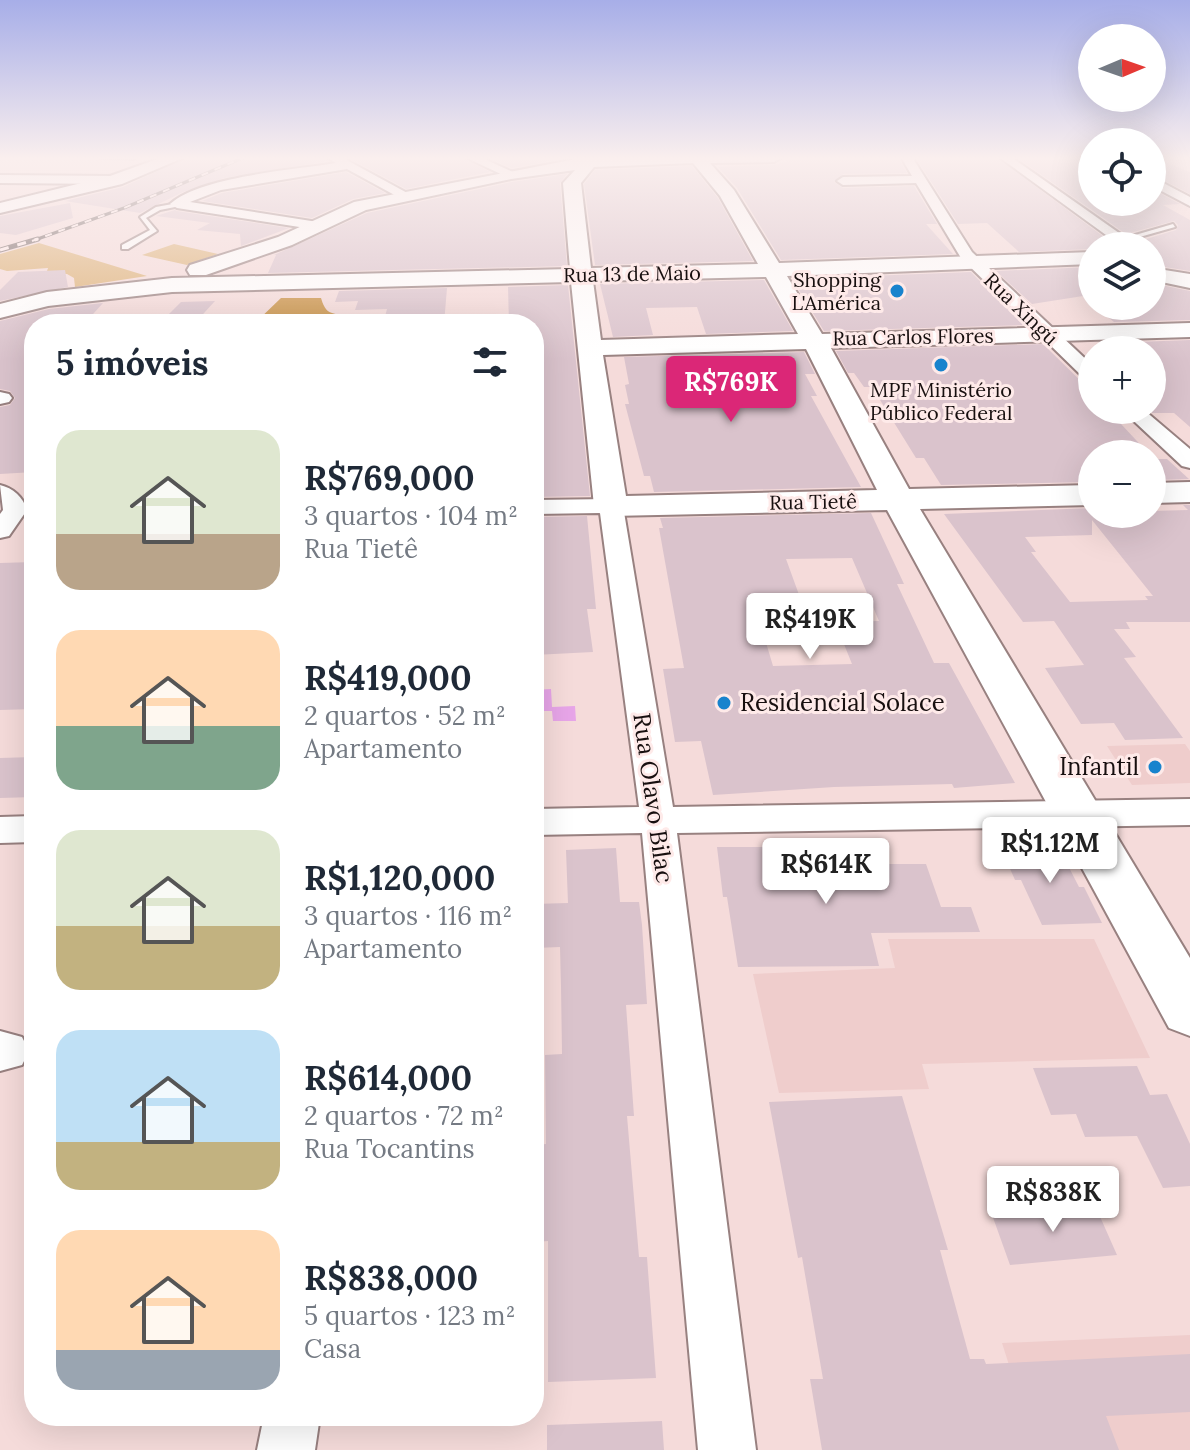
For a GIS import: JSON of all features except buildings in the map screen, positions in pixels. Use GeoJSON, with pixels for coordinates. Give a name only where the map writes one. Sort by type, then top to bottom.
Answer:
{"type":"FeatureCollection","features":[{"type":"Feature","properties":{"kind":"main road"},"geometry":{"type":"LineString","coordinates":[[12,304],[159,283],[268,248],[322,225]]}},
{"type":"Feature","properties":{"kind":"main road","name":"Rua Olavo Bilac"},"geometry":{"type":"LineString","coordinates":[[576,225],[611,506]]}},
{"type":"Feature","properties":{"kind":"main road"},"geometry":{"type":"LineString","coordinates":[[746,225],[813,339],[899,501],[1190,1010]]}},
{"type":"Feature","properties":{"kind":"main road","name":"Rua 13 de Maio"},"geometry":{"type":"LineString","coordinates":[[159,283],[772,270],[1078,259]]}},
{"type":"Feature","properties":{"kind":"main road"},"geometry":{"type":"LineString","coordinates":[[1166,277],[1190,281]]}},
{"type":"Feature","properties":{"kind":"main road","name":"Rua Carlos Flores"},"geometry":{"type":"LineString","coordinates":[[589,348],[1190,330]]}},
{"type":"Feature","properties":{"kind":"main road"},"geometry":{"type":"LineString","coordinates":[[1166,493],[1190,492]]}},
{"type":"Feature","properties":{"kind":"main road","name":"Rua Tietê"},"geometry":{"type":"LineString","coordinates":[[611,506],[1078,495]]}},
{"type":"Feature","properties":{"kind":"street"},"geometry":{"type":"LineString","coordinates":[[310,225],[319,226]]}},
{"type":"Feature","properties":{"kind":"street","name":"Rua Xingú"},"geometry":{"type":"LineString","coordinates":[[950,225],[973,263],[1078,363]]}},
{"type":"Feature","properties":{"kind":"street"},"geometry":{"type":"LineString","coordinates":[[1148,424],[1190,461]]}},
{"type":"Feature","properties":{"kind":"street"},"geometry":{"type":"LineString","coordinates":[[0,492],[13,503],[15,510],[11,523]]}},
{"type":"Feature","properties":{"kind":"street","name":"Rua Tietê"},"geometry":{"type":"LineString","coordinates":[[544,507],[611,506]]}},
{"type":"Feature","properties":{"kind":"street","name":"Rua Olavo Bilac"},"geometry":{"type":"LineString","coordinates":[[611,506],[658,820],[727,1450]]}},
{"type":"Feature","properties":{"kind":"street"},"geometry":{"type":"LineString","coordinates":[[544,822],[1190,812]]}},
{"type":"Feature","properties":{"kind":"street"},"geometry":{"type":"LineString","coordinates":[[0,830],[24,829]]}},
{"type":"Feature","properties":{"kind":"street"},"geometry":{"type":"LineString","coordinates":[[286,1450],[290,1426]]}},
{"type":"Feature","properties":{"kind":"lane"},"geometry":{"type":"LineString","coordinates":[[125,247],[155,230],[149,225]]}},
{"type":"Feature","properties":{"kind":"lane"},"geometry":{"type":"LineString","coordinates":[[1151,232],[1173,226]]}},
{"type":"Feature","properties":{"kind":"shaded area"},"geometry":{"type":"Polygon","coordinates":[[[39,243],[147,276],[75,287],[74,278],[67,274],[46,274],[48,268],[0,269],[0,254],[39,243]]]}},
{"type":"Feature","properties":{"kind":"shaded area"},"geometry":{"type":"Polygon","coordinates":[[[174,244],[218,254],[187,265],[142,255],[174,244]]]}},
{"type":"Feature","properties":{"kind":"shaded area"},"geometry":{"type":"Polygon","coordinates":[[[281,298],[321,298],[328,311],[337,314],[264,314],[281,298]]]}},
{"type":"Feature","properties":{"kind":"shaded area"},"geometry":{"type":"Polygon","coordinates":[[[544,689],[551,689],[552,707],[575,706],[576,721],[553,721],[552,711],[544,711],[544,689]]]}},
{"type":"Feature","properties":{"kind":"shaded area","name":"Infantil"},"geometry":{"type":"Polygon","coordinates":[[[1185,744],[1190,751],[1190,783],[1132,785],[1107,746],[1185,744]]]}},
{"type":"Feature","properties":{"kind":"shaded area"},"geometry":{"type":"Polygon","coordinates":[[[888,939],[1094,939],[1150,1058],[922,1064],[929,1089],[779,1093],[753,974],[895,968],[888,939]]]}},
{"type":"Feature","properties":{"kind":"shaded area"},"geometry":{"type":"Polygon","coordinates":[[[1190,1335],[1190,1450],[1036,1450],[1002,1343],[1190,1335]]]}},
{"type":"Feature","properties":{"kind":"railway"},"geometry":{"type":"LineString","coordinates":[[36,240],[78,225]]}},
{"type":"Feature","properties":{"kind":"railway"},"geometry":{"type":"LineString","coordinates":[[0,250],[36,240]]}},
{"type":"Feature","properties":{"kind":"railway"},"geometry":{"type":"LineString","coordinates":[[32,241],[36,240]]}},
{"type":"Feature","properties":{"kind":"place","name":"Shopping L'América"},"geometry":{"type":"Point","coordinates":[897,291]}},
{"type":"Feature","properties":{"kind":"place","name":"MPF Ministério Público Federal"},"geometry":{"type":"Point","coordinates":[941,365]}},
{"type":"Feature","properties":{"kind":"place","name":"Residencial Solace"},"geometry":{"type":"Point","coordinates":[724,703]}},
{"type":"Feature","properties":{"kind":"place","name":"Infantil"},"geometry":{"type":"Point","coordinates":[1155,767]}}]}
